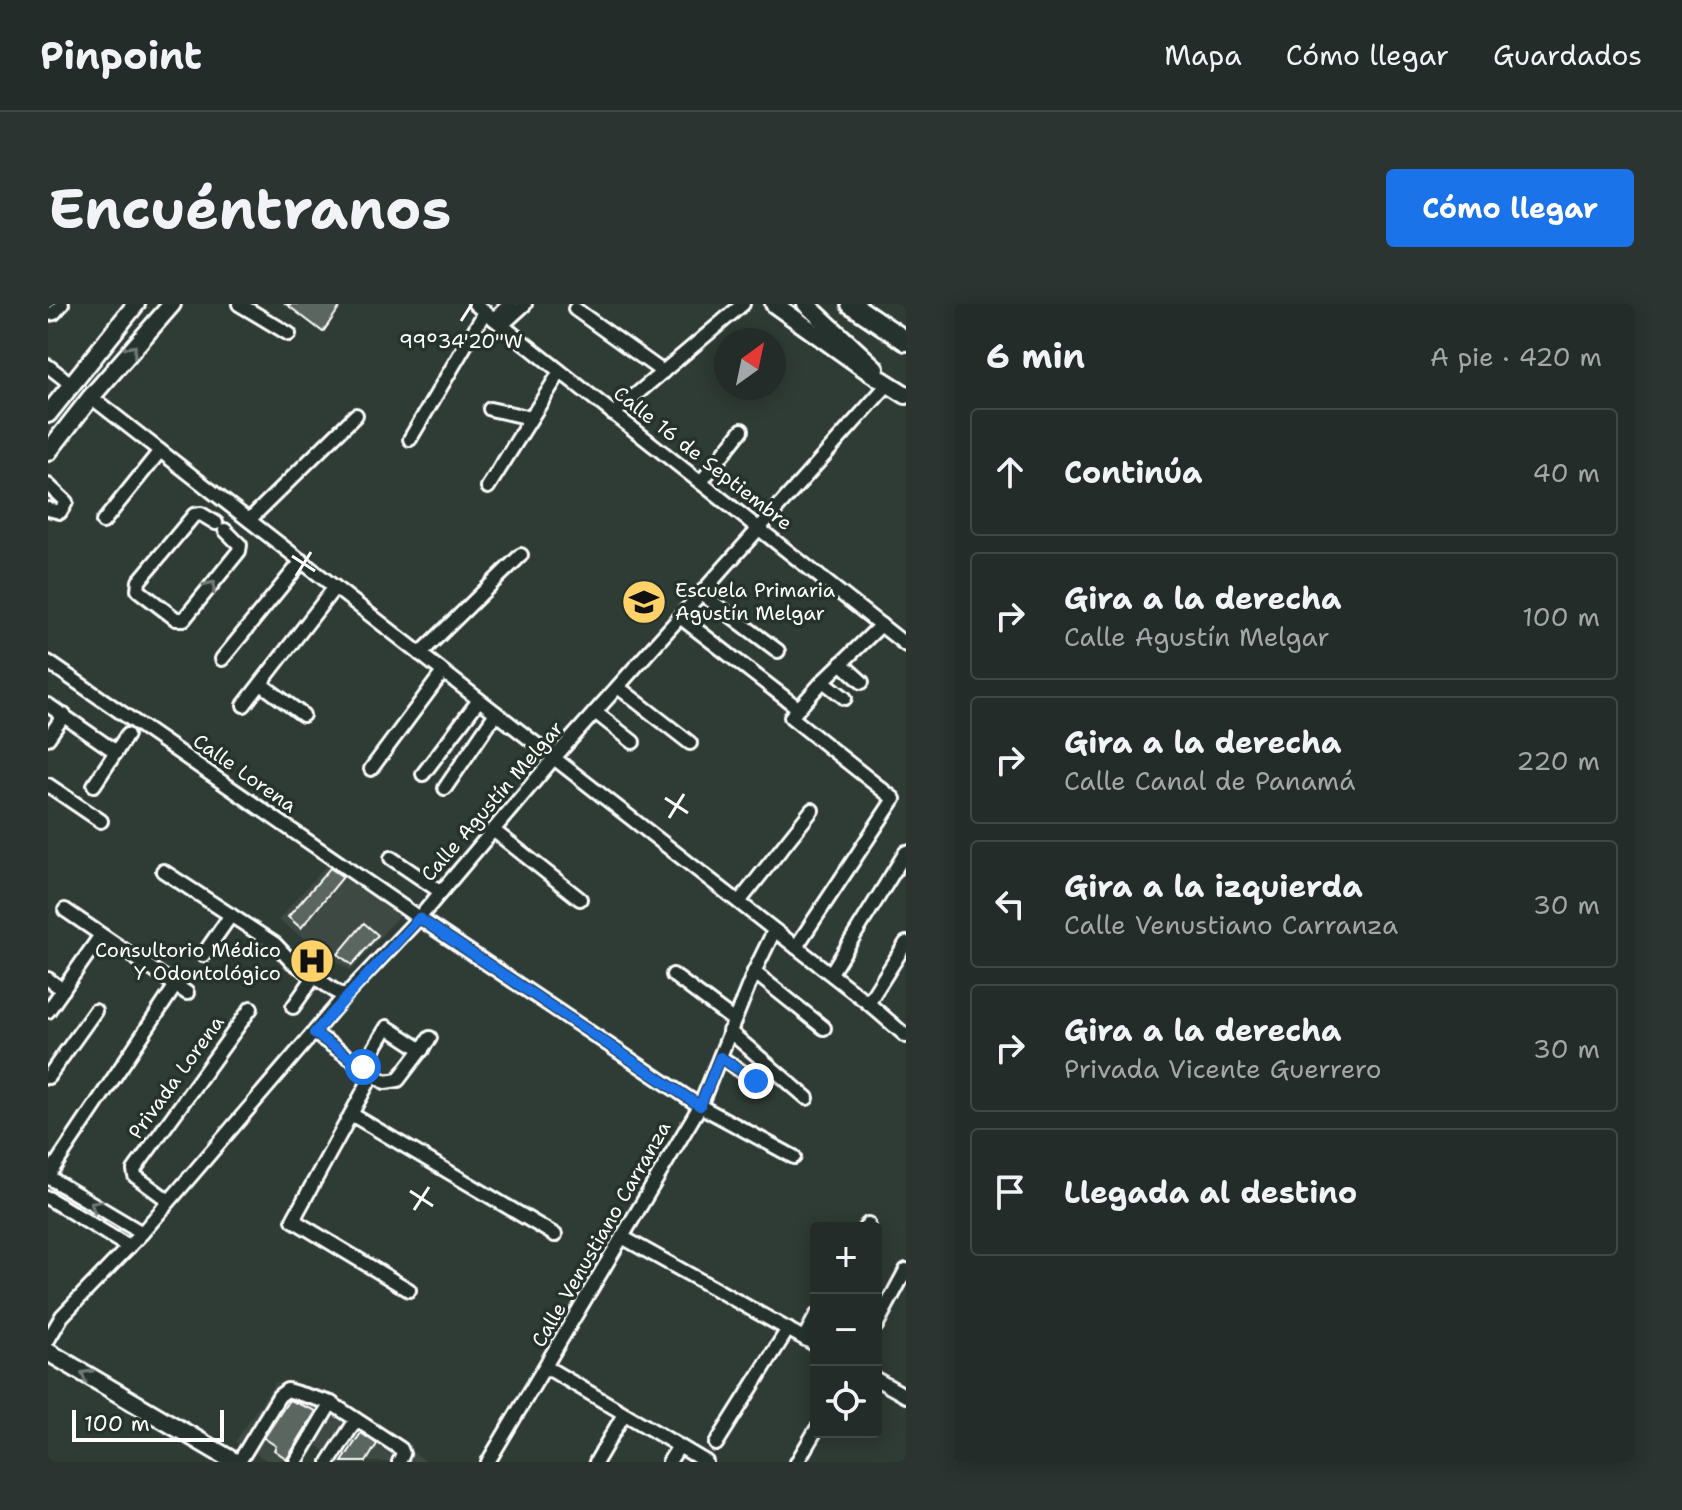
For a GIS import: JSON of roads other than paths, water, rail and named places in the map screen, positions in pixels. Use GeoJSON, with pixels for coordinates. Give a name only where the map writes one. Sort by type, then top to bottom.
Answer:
{"type":"FeatureCollection","features":[{"type":"Feature","properties":{"kind":"highway"},"geometry":{"type":"LineString","coordinates":[[851,304],[906,341]]}},
{"type":"Feature","properties":{"kind":"main road"},"geometry":{"type":"LineString","coordinates":[[48,412],[136,304]]}},
{"type":"Feature","properties":{"kind":"main road"},"geometry":{"type":"LineString","coordinates":[[48,452],[172,304]]}},
{"type":"Feature","properties":{"kind":"main road"},"geometry":{"type":"LineString","coordinates":[[774,304],[906,395]]}},
{"type":"Feature","properties":{"kind":"main road"},"geometry":{"type":"LineString","coordinates":[[806,304],[889,383]]}},
{"type":"Feature","properties":{"kind":"main road"},"geometry":{"type":"LineString","coordinates":[[48,1352],[237,1462]]}},
{"type":"Feature","properties":{"kind":"street"},"geometry":{"type":"LineString","coordinates":[[48,314],[54,313],[62,304]]}},
{"type":"Feature","properties":{"kind":"street"},"geometry":{"type":"LineString","coordinates":[[239,304],[289,334]]}},
{"type":"Feature","properties":{"kind":"street"},"geometry":{"type":"LineString","coordinates":[[410,439],[489,315],[510,304]]}},
{"type":"Feature","properties":{"kind":"street"},"geometry":{"type":"LineString","coordinates":[[489,315],[525,304]]}},
{"type":"Feature","properties":{"kind":"street"},"geometry":{"type":"LineString","coordinates":[[613,414],[743,304]]}},
{"type":"Feature","properties":{"kind":"street"},"geometry":{"type":"LineString","coordinates":[[575,309],[663,372]]}},
{"type":"Feature","properties":{"kind":"street","name":"Calle 16 de Septiembre"},"geometry":{"type":"LineString","coordinates":[[489,315],[906,645]]}},
{"type":"Feature","properties":{"kind":"street"},"geometry":{"type":"LineString","coordinates":[[48,366],[71,384]]}},
{"type":"Feature","properties":{"kind":"street"},"geometry":{"type":"LineString","coordinates":[[488,487],[560,372]]}},
{"type":"Feature","properties":{"kind":"street","name":"Calle Agustín Melgar"},"geometry":{"type":"LineString","coordinates":[[48,1340],[62,1316],[142,1233],[344,997],[419,918],[554,758],[889,383]]}},
{"type":"Feature","properties":{"kind":"street"},"geometry":{"type":"LineString","coordinates":[[91,397],[831,973],[906,1036]]}},
{"type":"Feature","properties":{"kind":"street"},"geometry":{"type":"LineString","coordinates":[[490,409],[531,418]]}},
{"type":"Feature","properties":{"kind":"street"},"geometry":{"type":"LineString","coordinates":[[249,520],[356,415]]}},
{"type":"Feature","properties":{"kind":"street"},"geometry":{"type":"LineString","coordinates":[[701,482],[742,430]]}},
{"type":"Feature","properties":{"kind":"street"},"geometry":{"type":"LineString","coordinates":[[103,522],[160,451]]}},
{"type":"Feature","properties":{"kind":"street"},"geometry":{"type":"LineString","coordinates":[[48,485],[66,502],[60,512],[48,509]]}},
{"type":"Feature","properties":{"kind":"street"},"geometry":{"type":"LineString","coordinates":[[222,525],[236,510]]}},
{"type":"Feature","properties":{"kind":"street"},"geometry":{"type":"LineString","coordinates":[[201,514],[222,525],[241,548],[184,619],[179,620],[138,590],[138,583],[194,515],[201,514]]}},
{"type":"Feature","properties":{"kind":"street"},"geometry":{"type":"LineString","coordinates":[[420,654],[521,555]]}},
{"type":"Feature","properties":{"kind":"street"},"geometry":{"type":"LineString","coordinates":[[222,659],[302,561]]}},
{"type":"Feature","properties":{"kind":"street"},"geometry":{"type":"LineString","coordinates":[[244,705],[335,587]]}},
{"type":"Feature","properties":{"kind":"street"},"geometry":{"type":"LineString","coordinates":[[702,594],[778,651]]}},
{"type":"Feature","properties":{"kind":"street"},"geometry":{"type":"LineString","coordinates":[[680,617],[798,708]]}},
{"type":"Feature","properties":{"kind":"street"},"geometry":{"type":"LineString","coordinates":[[796,947],[894,799],[791,717],[881,625]]}},
{"type":"Feature","properties":{"kind":"street","name":"Calle Lorena"},"geometry":{"type":"LineString","coordinates":[[48,662],[419,918],[700,1106],[794,1157]]}},
{"type":"Feature","properties":{"kind":"street"},"geometry":{"type":"LineString","coordinates":[[841,663],[862,682]]}},
{"type":"Feature","properties":{"kind":"street"},"geometry":{"type":"LineString","coordinates":[[371,769],[443,672]]}},
{"type":"Feature","properties":{"kind":"street"},"geometry":{"type":"LineString","coordinates":[[823,681],[845,698]]}},
{"type":"Feature","properties":{"kind":"street"},"geometry":{"type":"LineString","coordinates":[[261,684],[303,715]]}},
{"type":"Feature","properties":{"kind":"street"},"geometry":{"type":"LineString","coordinates":[[618,687],[690,743]]}},
{"type":"Feature","properties":{"kind":"street"},"geometry":{"type":"LineString","coordinates":[[423,774],[479,700]]}},
{"type":"Feature","properties":{"kind":"street"},"geometry":{"type":"LineString","coordinates":[[48,705],[116,752]]}},
{"type":"Feature","properties":{"kind":"street"},"geometry":{"type":"LineString","coordinates":[[595,712],[633,742]]}},
{"type":"Feature","properties":{"kind":"street"},"geometry":{"type":"LineString","coordinates":[[445,788],[496,713]]}},
{"type":"Feature","properties":{"kind":"street"},"geometry":{"type":"LineString","coordinates":[[48,738],[64,715]]}},
{"type":"Feature","properties":{"kind":"street"},"geometry":{"type":"LineString","coordinates":[[94,785],[127,735]]}},
{"type":"Feature","properties":{"kind":"street"},"geometry":{"type":"LineString","coordinates":[[48,785],[101,821]]}},
{"type":"Feature","properties":{"kind":"street"},"geometry":{"type":"LineString","coordinates":[[739,902],[812,810]]}},
{"type":"Feature","properties":{"kind":"street"},"geometry":{"type":"LineString","coordinates":[[493,830],[580,899]]}},
{"type":"Feature","properties":{"kind":"street"},"geometry":{"type":"LineString","coordinates":[[831,973],[906,852]]}},
{"type":"Feature","properties":{"kind":"street"},"geometry":{"type":"LineString","coordinates":[[391,858],[441,892]]}},
{"type":"Feature","properties":{"kind":"street"},"geometry":{"type":"LineString","coordinates":[[163,871],[275,944],[314,977],[344,997]]}},
{"type":"Feature","properties":{"kind":"street"},"geometry":{"type":"LineString","coordinates":[[65,910],[182,989],[48,1176],[142,1233]]}},
{"type":"Feature","properties":{"kind":"street"},"geometry":{"type":"LineString","coordinates":[[203,955],[231,915]]}},
{"type":"Feature","properties":{"kind":"street","name":"Calle Venustiano Carranza"},"geometry":{"type":"LineString","coordinates":[[488,1462],[700,1106],[731,1026],[774,931]]}},
{"type":"Feature","properties":{"kind":"street"},"geometry":{"type":"LineString","coordinates":[[48,1011],[101,935]]}},
{"type":"Feature","properties":{"kind":"street"},"geometry":{"type":"LineString","coordinates":[[868,1003],[906,943]]}},
{"type":"Feature","properties":{"kind":"street"},"geometry":{"type":"LineString","coordinates":[[754,972],[824,1028]]}},
{"type":"Feature","properties":{"kind":"street"},"geometry":{"type":"LineString","coordinates":[[673,975],[807,1098]]}},
{"type":"Feature","properties":{"kind":"street"},"geometry":{"type":"LineString","coordinates":[[293,1007],[314,977]]}},
{"type":"Feature","properties":{"kind":"street"},"geometry":{"type":"LineString","coordinates":[[48,979],[63,990]]}},
{"type":"Feature","properties":{"kind":"street","name":"Privada Lorena"},"geometry":{"type":"LineString","coordinates":[[169,1201],[135,1176],[134,1170],[251,1008]]}},
{"type":"Feature","properties":{"kind":"street"},"geometry":{"type":"LineString","coordinates":[[48,1077],[95,1011]]}},
{"type":"Feature","properties":{"kind":"street"},"geometry":{"type":"LineString","coordinates":[[409,1290],[293,1220],[351,1114],[387,1027],[422,1050]]}},
{"type":"Feature","properties":{"kind":"street"},"geometry":{"type":"LineString","coordinates":[[314,1033],[385,1082],[398,1080],[430,1038]]}},
{"type":"Feature","properties":{"kind":"street"},"geometry":{"type":"LineString","coordinates":[[720,1057],[756,1081]]}},
{"type":"Feature","properties":{"kind":"street"},"geometry":{"type":"LineString","coordinates":[[351,1114],[555,1235]]}},
{"type":"Feature","properties":{"kind":"street"},"geometry":{"type":"LineString","coordinates":[[48,1198],[129,1247]]}},
{"type":"Feature","properties":{"kind":"street"},"geometry":{"type":"LineString","coordinates":[[622,1237],[810,1342]]}},
{"type":"Feature","properties":{"kind":"street"},"geometry":{"type":"LineString","coordinates":[[882,1315],[906,1270]]}},
{"type":"Feature","properties":{"kind":"street","name":"Calle Agustín Melgar"},"geometry":{"type":"LineString","coordinates":[[48,1320],[62,1316]]}},
{"type":"Feature","properties":{"kind":"street"},"geometry":{"type":"LineString","coordinates":[[804,1338],[810,1327]]}},
{"type":"Feature","properties":{"kind":"street"},"geometry":{"type":"LineString","coordinates":[[716,1444],[788,1329]]}},
{"type":"Feature","properties":{"kind":"street"},"geometry":{"type":"LineString","coordinates":[[546,1367],[706,1462]]}},
{"type":"Feature","properties":{"kind":"street"},"geometry":{"type":"LineString","coordinates":[[882,1382],[906,1396]]}},
{"type":"Feature","properties":{"kind":"street"},"geometry":{"type":"LineString","coordinates":[[237,1462],[283,1393],[294,1390],[331,1403],[401,1449],[403,1454],[399,1462]]}},
{"type":"Feature","properties":{"kind":"street"},"geometry":{"type":"LineString","coordinates":[[296,1462],[331,1403]]}},
{"type":"Feature","properties":{"kind":"street"},"geometry":{"type":"LineString","coordinates":[[596,1462],[624,1414]]}},
{"type":"Feature","properties":{"kind":"street"},"geometry":{"type":"LineString","coordinates":[[329,1462],[356,1420]]}},
{"type":"Feature","properties":{"kind":"street"},"geometry":{"type":"LineString","coordinates":[[797,1462],[811,1438]]}},
{"type":"Feature","properties":{"kind":"street"},"geometry":{"type":"LineString","coordinates":[[669,1462],[679,1446]]}},
{"type":"Feature","properties":{"kind":"place","name":"Escuela Primaria Agustín Melgar"},"geometry":{"type":"Point","coordinates":[644,602]}},
{"type":"Feature","properties":{"kind":"place","name":"Consultorio Médico Y Odontológico"},"geometry":{"type":"Point","coordinates":[312,961]}}]}
